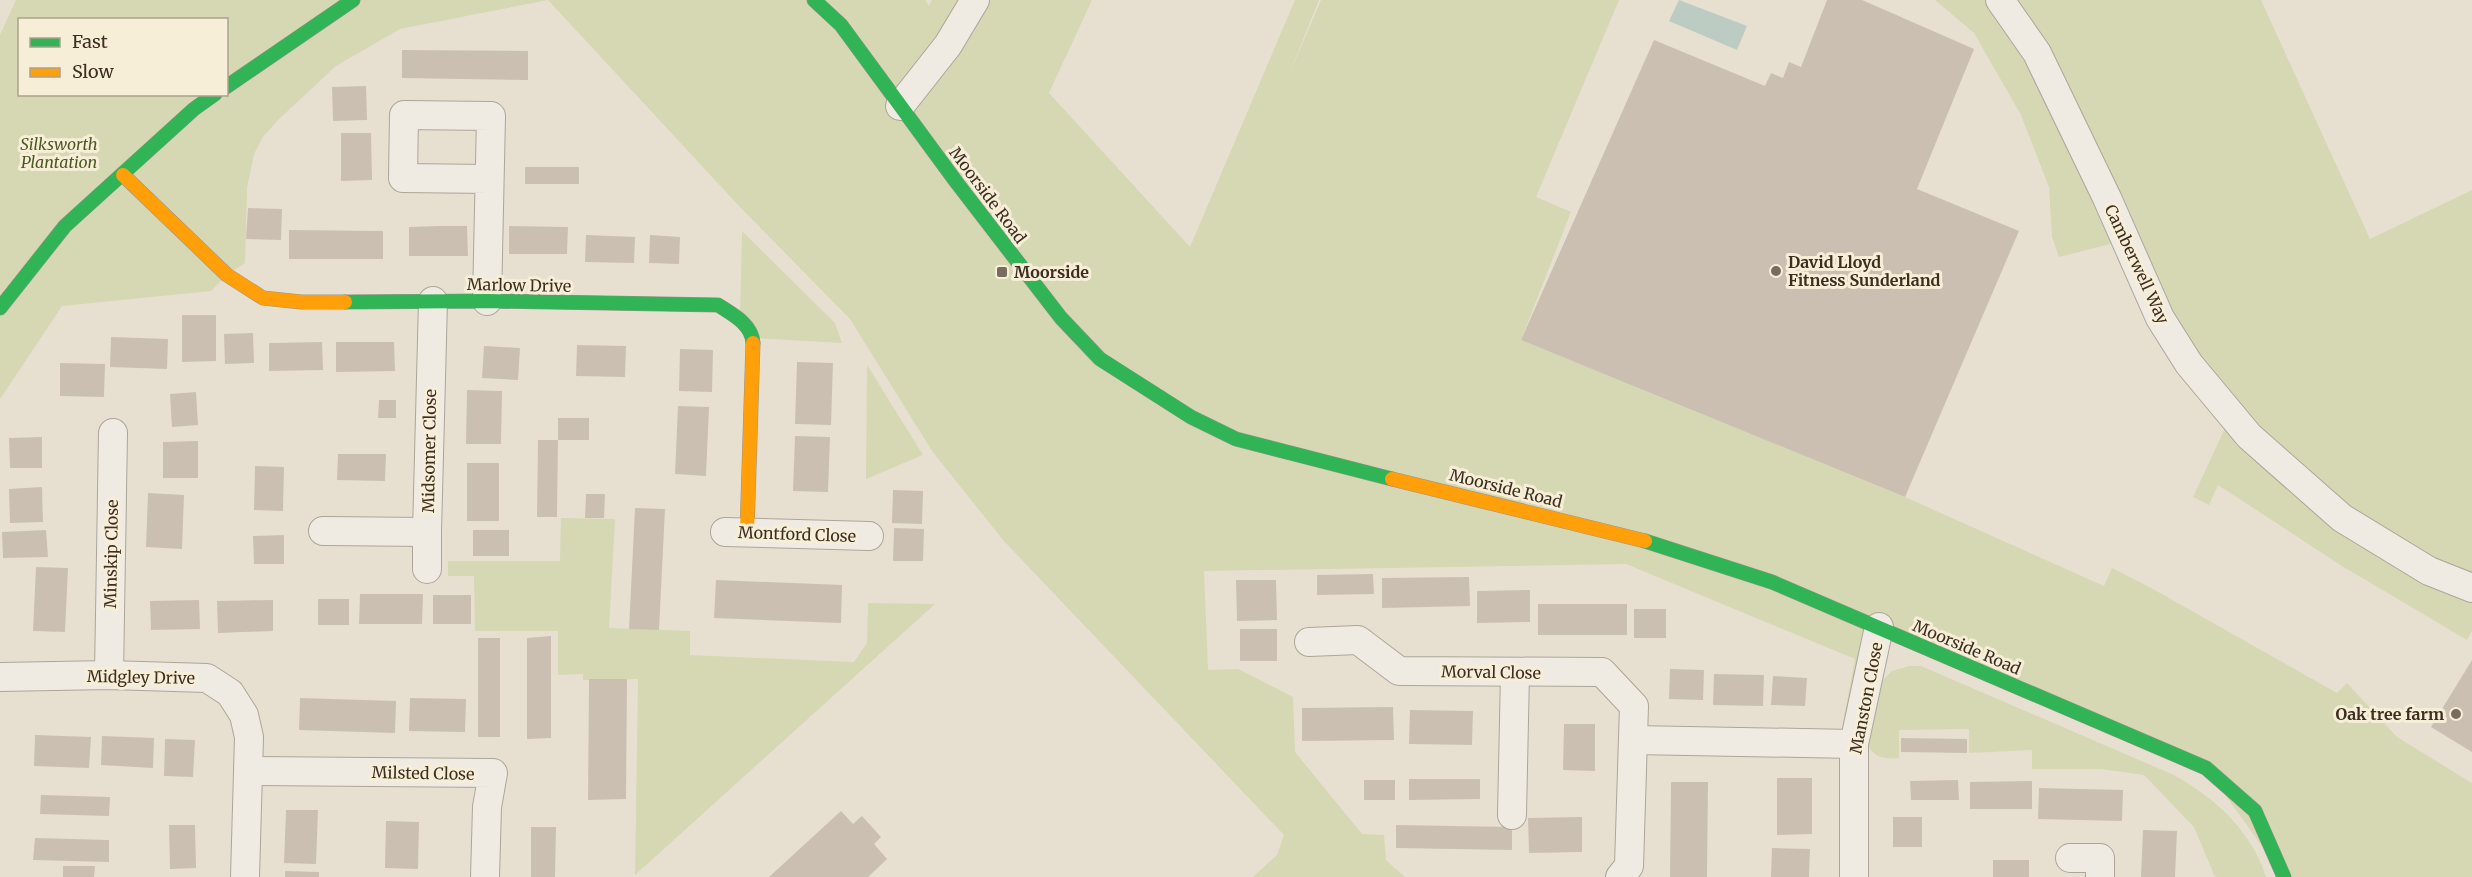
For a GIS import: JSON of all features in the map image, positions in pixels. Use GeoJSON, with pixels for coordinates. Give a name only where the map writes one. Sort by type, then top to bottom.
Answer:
{"type":"FeatureCollection","features":[{"type":"Feature","properties":{"kind":"street"},"geometry":{"type":"LineString","coordinates":[[228,86],[353,0]]}},
{"type":"Feature","properties":{"kind":"street","name":"Moorside Road"},"geometry":{"type":"LineString","coordinates":[[814,0],[841,25],[1061,318],[1100,359],[1191,417],[1236,439],[1306,458],[1623,534],[1772,582],[1880,627],[2206,768],[2255,811],[2284,877]]}},
{"type":"Feature","properties":{"kind":"street"},"geometry":{"type":"LineString","coordinates":[[900,106],[948,45],[975,0]]}},
{"type":"Feature","properties":{"kind":"street","name":"Camberwell Way"},"geometry":{"type":"LineString","coordinates":[[2000,0],[2037,53],[2107,198],[2160,318],[2189,364],[2249,436],[2342,518],[2429,571],[2472,588]]}},
{"type":"Feature","properties":{"kind":"street"},"geometry":{"type":"LineString","coordinates":[[0,308],[65,226],[194,109],[212,96]]}},
{"type":"Feature","properties":{"kind":"street","name":"Marlow Drive"},"geometry":{"type":"LineString","coordinates":[[123,175],[227,275],[263,298],[301,302],[487,301],[718,305],[740,319],[753,338],[736,532]]}},
{"type":"Feature","properties":{"kind":"street"},"geometry":{"type":"LineString","coordinates":[[487,301],[489,179]]}},
{"type":"Feature","properties":{"kind":"street","name":"Midsomer Close"},"geometry":{"type":"LineString","coordinates":[[323,531],[427,532],[433,301]]}},
{"type":"Feature","properties":{"kind":"street","name":"Minskip Close"},"geometry":{"type":"LineString","coordinates":[[109,675],[113,433]]}},
{"type":"Feature","properties":{"kind":"street"},"geometry":{"type":"LineString","coordinates":[[427,532],[427,569]]}},
{"type":"Feature","properties":{"kind":"street","name":"Montford Close"},"geometry":{"type":"LineString","coordinates":[[736,532],[869,536]]}},
{"type":"Feature","properties":{"kind":"street","name":"Manston Close"},"geometry":{"type":"LineString","coordinates":[[1854,877],[1854,744],[1880,627]]}},
{"type":"Feature","properties":{"kind":"street","name":"Morval Close"},"geometry":{"type":"LineString","coordinates":[[1309,642],[1358,640],[1399,671],[1602,672],[1634,706],[1629,866],[1620,877]]}},
{"type":"Feature","properties":{"kind":"street"},"geometry":{"type":"LineString","coordinates":[[1512,815],[1515,673]]}},
{"type":"Feature","properties":{"kind":"street","name":"Midgley Drive"},"geometry":{"type":"LineString","coordinates":[[0,676],[109,675],[207,678],[230,693],[244,715],[249,737],[245,877]]}},
{"type":"Feature","properties":{"kind":"street"},"geometry":{"type":"LineString","coordinates":[[1634,740],[1854,744]]}},
{"type":"Feature","properties":{"kind":"street","name":"Milsted Close"},"geometry":{"type":"LineString","coordinates":[[248,771],[494,773],[487,807],[485,877]]}},
{"type":"Feature","properties":{"kind":"street"},"geometry":{"type":"LineString","coordinates":[[2070,858],[2100,858],[2100,877]]}},
{"type":"Feature","properties":{"kind":"green space","name":"Silksworth Plantation"},"geometry":{"type":"Polygon","coordinates":[[[16,0],[548,0],[400,29],[336,66],[278,120],[263,137],[254,154],[247,188],[245,263],[227,275],[211,291],[62,306],[0,399],[0,35],[16,0]]]}},
{"type":"Feature","properties":{"kind":"green space"},"geometry":{"type":"Polygon","coordinates":[[[548,0],[925,0],[929,6],[932,0],[1092,0],[1049,93],[1190,247],[1295,0],[1319,0],[1288,77],[1321,0],[1619,0],[1536,197],[1571,212],[1521,340],[1905,497],[2104,586],[2112,568],[2337,693],[2347,683],[2397,737],[2472,783],[2472,877],[2284,877],[2206,768],[1880,627],[1841,733],[1855,659],[1626,564],[1204,571],[1208,670],[1238,669],[1293,697],[1295,752],[1362,834],[1384,835],[1386,860],[1405,877],[1253,877],[1277,855],[1284,835],[1003,540],[932,451],[850,319],[739,206],[548,0]]]}},
{"type":"Feature","properties":{"kind":"green space"},"geometry":{"type":"Polygon","coordinates":[[[1935,0],[2261,0],[2370,239],[2472,190],[2472,631],[2467,640],[2342,566],[2218,485],[2209,505],[2193,497],[2226,426],[2126,240],[2059,257],[2052,237],[2049,187],[2021,115],[1974,33],[1935,0]]]}},
{"type":"Feature","properties":{"kind":"green space"},"geometry":{"type":"Polygon","coordinates":[[[742,231],[835,323],[842,343],[753,338],[740,319],[742,231]]]}},
{"type":"Feature","properties":{"kind":"green space"},"geometry":{"type":"Polygon","coordinates":[[[867,365],[923,455],[866,479],[867,365]]]}},
{"type":"Feature","properties":{"kind":"green space"},"geometry":{"type":"Polygon","coordinates":[[[561,518],[615,519],[609,628],[690,631],[690,655],[854,662],[867,643],[868,603],[935,604],[635,875],[638,679],[583,680],[583,674],[558,675],[558,631],[475,631],[474,576],[448,576],[448,561],[560,561],[561,518]]]}},
{"type":"Feature","properties":{"kind":"green space"},"geometry":{"type":"Polygon","coordinates":[[[1909,666],[1921,666],[2174,775],[2204,794],[2230,817],[2251,844],[2266,877],[2215,877],[2194,827],[2144,775],[2101,769],[2032,769],[2032,750],[1969,753],[1969,729],[1899,730],[1899,758],[1878,756],[1871,750],[1866,740],[1878,685],[1892,671],[1909,666]]]}},
{"type":"Feature","properties":{"kind":"shaded area"},"geometry":{"type":"Polygon","coordinates":[[[1679,0],[1747,26],[1737,50],[1669,21],[1679,0]]]}},
{"type":"Feature","properties":{"kind":"building","name":"David Lloyd Fitness Sunderland"},"geometry":{"type":"Polygon","coordinates":[[[1827,0],[1862,0],[1974,49],[1917,189],[2019,231],[1905,497],[1521,340],[1654,40],[1765,86],[1771,73],[1783,78],[1789,62],[1801,67],[1827,0]]]}},
{"type":"Feature","properties":{"kind":"building"},"geometry":{"type":"Polygon","coordinates":[[[402,50],[528,51],[528,80],[402,78],[402,50]]]}},
{"type":"Feature","properties":{"kind":"building"},"geometry":{"type":"Polygon","coordinates":[[[366,86],[367,120],[333,121],[332,87],[366,86]]]}},
{"type":"Feature","properties":{"kind":"building"},"geometry":{"type":"Polygon","coordinates":[[[341,133],[371,133],[372,180],[341,181],[341,133]]]}},
{"type":"Feature","properties":{"kind":"building"},"geometry":{"type":"Polygon","coordinates":[[[525,167],[579,167],[579,184],[525,184],[525,167]]]}},
{"type":"Feature","properties":{"kind":"building"},"geometry":{"type":"Polygon","coordinates":[[[248,208],[282,209],[281,240],[246,239],[248,208]]]}},
{"type":"Feature","properties":{"kind":"building"},"geometry":{"type":"Polygon","coordinates":[[[467,226],[468,256],[409,256],[409,227],[467,226]]]}},
{"type":"Feature","properties":{"kind":"building"},"geometry":{"type":"Polygon","coordinates":[[[509,226],[568,227],[567,254],[509,254],[509,226]]]}},
{"type":"Feature","properties":{"kind":"building"},"geometry":{"type":"Polygon","coordinates":[[[289,230],[383,231],[383,259],[289,259],[289,230]]]}},
{"type":"Feature","properties":{"kind":"building"},"geometry":{"type":"Polygon","coordinates":[[[586,235],[635,237],[634,263],[585,262],[586,235]]]}},
{"type":"Feature","properties":{"kind":"building"},"geometry":{"type":"Polygon","coordinates":[[[650,235],[680,237],[679,264],[649,263],[650,235]]]}},
{"type":"Feature","properties":{"kind":"building"},"geometry":{"type":"Polygon","coordinates":[[[182,315],[216,315],[216,361],[182,362],[182,315]]]}},
{"type":"Feature","properties":{"kind":"building"},"geometry":{"type":"Polygon","coordinates":[[[253,333],[254,363],[225,364],[224,334],[253,333]]]}},
{"type":"Feature","properties":{"kind":"building"},"geometry":{"type":"Polygon","coordinates":[[[111,337],[168,339],[167,369],[110,367],[111,337]]]}},
{"type":"Feature","properties":{"kind":"building"},"geometry":{"type":"Polygon","coordinates":[[[322,342],[323,370],[269,371],[269,343],[322,342]]]}},
{"type":"Feature","properties":{"kind":"building"},"geometry":{"type":"Polygon","coordinates":[[[336,342],[394,342],[395,371],[336,372],[336,342]]]}},
{"type":"Feature","properties":{"kind":"building"},"geometry":{"type":"Polygon","coordinates":[[[577,345],[626,346],[625,377],[576,376],[577,345]]]}},
{"type":"Feature","properties":{"kind":"building"},"geometry":{"type":"Polygon","coordinates":[[[484,346],[520,348],[518,380],[482,378],[484,346]]]}},
{"type":"Feature","properties":{"kind":"building"},"geometry":{"type":"Polygon","coordinates":[[[680,349],[713,350],[712,392],[679,391],[680,349]]]}},
{"type":"Feature","properties":{"kind":"building"},"geometry":{"type":"Polygon","coordinates":[[[797,362],[833,363],[831,425],[795,424],[797,362]]]}},
{"type":"Feature","properties":{"kind":"building"},"geometry":{"type":"Polygon","coordinates":[[[60,363],[105,364],[104,397],[60,396],[60,363]]]}},
{"type":"Feature","properties":{"kind":"building"},"geometry":{"type":"Polygon","coordinates":[[[467,390],[502,391],[501,444],[466,444],[467,390]]]}},
{"type":"Feature","properties":{"kind":"building"},"geometry":{"type":"Polygon","coordinates":[[[196,392],[198,425],[172,427],[170,394],[196,392]]]}},
{"type":"Feature","properties":{"kind":"building"},"geometry":{"type":"Polygon","coordinates":[[[379,400],[396,400],[396,418],[378,418],[379,400]]]}},
{"type":"Feature","properties":{"kind":"building"},"geometry":{"type":"Polygon","coordinates":[[[678,406],[709,407],[706,476],[675,474],[678,406]]]}},
{"type":"Feature","properties":{"kind":"building"},"geometry":{"type":"Polygon","coordinates":[[[558,418],[589,418],[589,440],[558,440],[558,418]]]}},
{"type":"Feature","properties":{"kind":"building"},"geometry":{"type":"Polygon","coordinates":[[[795,436],[830,437],[828,492],[793,491],[795,436]]]}},
{"type":"Feature","properties":{"kind":"building"},"geometry":{"type":"Polygon","coordinates":[[[42,437],[42,468],[10,468],[9,438],[42,437]]]}},
{"type":"Feature","properties":{"kind":"building"},"geometry":{"type":"Polygon","coordinates":[[[538,440],[558,440],[557,517],[537,517],[538,440]]]}},
{"type":"Feature","properties":{"kind":"building"},"geometry":{"type":"Polygon","coordinates":[[[198,441],[198,478],[163,478],[163,442],[198,441]]]}},
{"type":"Feature","properties":{"kind":"building"},"geometry":{"type":"Polygon","coordinates":[[[338,454],[386,454],[385,481],[337,480],[338,454]]]}},
{"type":"Feature","properties":{"kind":"building"},"geometry":{"type":"Polygon","coordinates":[[[467,463],[499,463],[499,521],[467,521],[467,463]]]}},
{"type":"Feature","properties":{"kind":"building"},"geometry":{"type":"Polygon","coordinates":[[[255,466],[284,467],[283,511],[254,510],[255,466]]]}},
{"type":"Feature","properties":{"kind":"building"},"geometry":{"type":"Polygon","coordinates":[[[42,487],[43,522],[10,523],[9,489],[42,487]]]}},
{"type":"Feature","properties":{"kind":"building"},"geometry":{"type":"Polygon","coordinates":[[[893,490],[923,491],[922,524],[892,523],[893,490]]]}},
{"type":"Feature","properties":{"kind":"building"},"geometry":{"type":"Polygon","coordinates":[[[148,493],[184,495],[182,549],[146,547],[148,493]]]}},
{"type":"Feature","properties":{"kind":"building"},"geometry":{"type":"Polygon","coordinates":[[[586,494],[605,494],[604,518],[585,518],[586,494]]]}},
{"type":"Feature","properties":{"kind":"building"},"geometry":{"type":"Polygon","coordinates":[[[635,508],[665,509],[659,630],[629,629],[635,508]]]}},
{"type":"Feature","properties":{"kind":"building"},"geometry":{"type":"Polygon","coordinates":[[[894,528],[924,529],[923,561],[893,561],[894,528]]]}},
{"type":"Feature","properties":{"kind":"building"},"geometry":{"type":"Polygon","coordinates":[[[46,530],[48,557],[3,558],[2,532],[46,530]]]}},
{"type":"Feature","properties":{"kind":"building"},"geometry":{"type":"Polygon","coordinates":[[[473,530],[509,530],[509,556],[473,556],[473,530]]]}},
{"type":"Feature","properties":{"kind":"building"},"geometry":{"type":"Polygon","coordinates":[[[284,535],[284,564],[254,564],[253,536],[284,535]]]}},
{"type":"Feature","properties":{"kind":"building"},"geometry":{"type":"Polygon","coordinates":[[[36,567],[68,568],[65,632],[33,631],[36,567]]]}},
{"type":"Feature","properties":{"kind":"building"},"geometry":{"type":"Polygon","coordinates":[[[1373,574],[1374,594],[1317,595],[1317,575],[1373,574]]]}},
{"type":"Feature","properties":{"kind":"building"},"geometry":{"type":"Polygon","coordinates":[[[1469,577],[1470,606],[1382,608],[1382,578],[1469,577]]]}},
{"type":"Feature","properties":{"kind":"building"},"geometry":{"type":"Polygon","coordinates":[[[716,580],[842,585],[841,623],[714,618],[716,580]]]}},
{"type":"Feature","properties":{"kind":"building"},"geometry":{"type":"Polygon","coordinates":[[[1236,580],[1276,580],[1277,620],[1237,621],[1236,580]]]}},
{"type":"Feature","properties":{"kind":"building"},"geometry":{"type":"Polygon","coordinates":[[[1530,590],[1530,622],[1477,623],[1477,591],[1530,590]]]}},
{"type":"Feature","properties":{"kind":"building"},"geometry":{"type":"Polygon","coordinates":[[[360,594],[423,594],[422,624],[359,624],[360,594]]]}},
{"type":"Feature","properties":{"kind":"building"},"geometry":{"type":"Polygon","coordinates":[[[433,595],[471,595],[471,624],[433,624],[433,595]]]}},
{"type":"Feature","properties":{"kind":"building"},"geometry":{"type":"Polygon","coordinates":[[[318,599],[349,599],[349,625],[318,625],[318,599]]]}},
{"type":"Feature","properties":{"kind":"building"},"geometry":{"type":"Polygon","coordinates":[[[199,600],[200,629],[151,630],[150,601],[199,600]]]}},
{"type":"Feature","properties":{"kind":"building"},"geometry":{"type":"Polygon","coordinates":[[[273,600],[273,631],[218,633],[217,601],[273,600]]]}},
{"type":"Feature","properties":{"kind":"building"},"geometry":{"type":"Polygon","coordinates":[[[1538,604],[1627,604],[1627,635],[1538,635],[1538,604]]]}},
{"type":"Feature","properties":{"kind":"building"},"geometry":{"type":"Polygon","coordinates":[[[1634,609],[1666,609],[1666,638],[1634,638],[1634,609]]]}},
{"type":"Feature","properties":{"kind":"building"},"geometry":{"type":"Polygon","coordinates":[[[1240,629],[1277,629],[1277,661],[1240,661],[1240,629]]]}},
{"type":"Feature","properties":{"kind":"building"},"geometry":{"type":"Polygon","coordinates":[[[551,636],[551,738],[527,739],[527,638],[551,636]]]}},
{"type":"Feature","properties":{"kind":"building"},"geometry":{"type":"Polygon","coordinates":[[[478,638],[500,638],[500,737],[478,737],[478,638]]]}},
{"type":"Feature","properties":{"kind":"building","name":"Oak tree farm"},"geometry":{"type":"Polygon","coordinates":[[[2472,660],[2472,752],[2431,727],[2472,660]]]}},
{"type":"Feature","properties":{"kind":"building"},"geometry":{"type":"Polygon","coordinates":[[[1670,669],[1704,670],[1703,700],[1669,699],[1670,669]]]}},
{"type":"Feature","properties":{"kind":"building"},"geometry":{"type":"Polygon","coordinates":[[[1714,674],[1764,675],[1763,706],[1713,705],[1714,674]]]}},
{"type":"Feature","properties":{"kind":"building"},"geometry":{"type":"Polygon","coordinates":[[[1773,676],[1807,678],[1805,706],[1771,705],[1773,676]]]}},
{"type":"Feature","properties":{"kind":"building"},"geometry":{"type":"Polygon","coordinates":[[[589,679],[627,679],[626,799],[588,800],[589,679]]]}},
{"type":"Feature","properties":{"kind":"building"},"geometry":{"type":"Polygon","coordinates":[[[300,698],[396,701],[395,733],[299,730],[300,698]]]}},
{"type":"Feature","properties":{"kind":"building"},"geometry":{"type":"Polygon","coordinates":[[[410,698],[466,699],[465,732],[409,731],[410,698]]]}},
{"type":"Feature","properties":{"kind":"building"},"geometry":{"type":"Polygon","coordinates":[[[1393,707],[1394,740],[1302,741],[1302,708],[1393,707]]]}},
{"type":"Feature","properties":{"kind":"building"},"geometry":{"type":"Polygon","coordinates":[[[1410,710],[1473,711],[1472,745],[1409,744],[1410,710]]]}},
{"type":"Feature","properties":{"kind":"building"},"geometry":{"type":"Polygon","coordinates":[[[1564,724],[1595,724],[1595,771],[1563,770],[1564,724]]]}},
{"type":"Feature","properties":{"kind":"building"},"geometry":{"type":"Polygon","coordinates":[[[35,735],[91,737],[89,768],[34,766],[35,735]]]}},
{"type":"Feature","properties":{"kind":"building"},"geometry":{"type":"Polygon","coordinates":[[[102,736],[154,738],[153,768],[101,765],[102,736]]]}},
{"type":"Feature","properties":{"kind":"building"},"geometry":{"type":"Polygon","coordinates":[[[1901,738],[1967,739],[1967,753],[1901,752],[1901,738]]]}},
{"type":"Feature","properties":{"kind":"building"},"geometry":{"type":"Polygon","coordinates":[[[165,739],[195,740],[193,777],[164,776],[165,739]]]}},
{"type":"Feature","properties":{"kind":"building"},"geometry":{"type":"Polygon","coordinates":[[[1777,778],[1812,778],[1812,834],[1777,835],[1777,778]]]}},
{"type":"Feature","properties":{"kind":"building"},"geometry":{"type":"Polygon","coordinates":[[[1409,779],[1480,779],[1480,799],[1409,800],[1409,779]]]}},
{"type":"Feature","properties":{"kind":"building"},"geometry":{"type":"Polygon","coordinates":[[[1364,780],[1395,780],[1395,800],[1364,800],[1364,780]]]}},
{"type":"Feature","properties":{"kind":"building"},"geometry":{"type":"Polygon","coordinates":[[[1958,780],[1959,800],[1911,800],[1910,781],[1958,780]]]}},
{"type":"Feature","properties":{"kind":"building"},"geometry":{"type":"Polygon","coordinates":[[[2032,781],[2032,809],[1970,809],[1970,782],[2032,781]]]}},
{"type":"Feature","properties":{"kind":"building"},"geometry":{"type":"Polygon","coordinates":[[[1671,782],[1708,782],[1707,877],[1670,877],[1671,782]]]}},
{"type":"Feature","properties":{"kind":"building"},"geometry":{"type":"Polygon","coordinates":[[[2039,788],[2123,790],[2122,821],[2038,819],[2039,788]]]}},
{"type":"Feature","properties":{"kind":"building"},"geometry":{"type":"Polygon","coordinates":[[[41,795],[110,797],[109,816],[40,814],[41,795]]]}},
{"type":"Feature","properties":{"kind":"building"},"geometry":{"type":"Polygon","coordinates":[[[286,810],[318,810],[316,864],[284,863],[286,810]]]}},
{"type":"Feature","properties":{"kind":"building"},"geometry":{"type":"Polygon","coordinates":[[[841,811],[853,824],[862,816],[881,837],[874,844],[887,859],[868,877],[769,877],[841,811]]]}},
{"type":"Feature","properties":{"kind":"building"},"geometry":{"type":"Polygon","coordinates":[[[1582,817],[1582,852],[1529,853],[1528,818],[1582,817]]]}},
{"type":"Feature","properties":{"kind":"building"},"geometry":{"type":"Polygon","coordinates":[[[1893,817],[1922,817],[1922,847],[1893,847],[1893,817]]]}},
{"type":"Feature","properties":{"kind":"building"},"geometry":{"type":"Polygon","coordinates":[[[386,821],[419,822],[418,869],[385,868],[386,821]]]}},
{"type":"Feature","properties":{"kind":"building"},"geometry":{"type":"Polygon","coordinates":[[[169,825],[195,825],[196,868],[170,869],[169,825]]]}},
{"type":"Feature","properties":{"kind":"building"},"geometry":{"type":"Polygon","coordinates":[[[1396,825],[1512,827],[1512,850],[1396,848],[1396,825]]]}},
{"type":"Feature","properties":{"kind":"building"},"geometry":{"type":"Polygon","coordinates":[[[531,827],[556,827],[555,877],[531,877],[531,827]]]}},
{"type":"Feature","properties":{"kind":"building"},"geometry":{"type":"Polygon","coordinates":[[[2143,830],[2177,831],[2175,877],[2141,877],[2143,830]]]}},
{"type":"Feature","properties":{"kind":"building"},"geometry":{"type":"Polygon","coordinates":[[[35,838],[109,840],[109,862],[33,860],[35,838]]]}},
{"type":"Feature","properties":{"kind":"building"},"geometry":{"type":"Polygon","coordinates":[[[1772,848],[1810,849],[1809,877],[1771,877],[1772,848]]]}},
{"type":"Feature","properties":{"kind":"building"},"geometry":{"type":"Polygon","coordinates":[[[1993,860],[2029,860],[2029,877],[1993,877],[1993,860]]]}},
{"type":"Feature","properties":{"kind":"building"},"geometry":{"type":"Polygon","coordinates":[[[63,866],[95,866],[94,877],[63,877],[63,866]]]}},
{"type":"Feature","properties":{"kind":"building"},"geometry":{"type":"Polygon","coordinates":[[[285,871],[319,872],[319,877],[285,877],[285,871]]]}},
{"type":"Feature","properties":{"kind":"traffic: fast"},"geometry":{"type":"LineString","coordinates":[[228,86],[353,0]]}},
{"type":"Feature","properties":{"kind":"traffic: fast"},"geometry":{"type":"LineString","coordinates":[[814,0],[841,25],[957,183],[1061,318],[1100,359],[1191,417],[1236,439],[1392,479]]}},
{"type":"Feature","properties":{"kind":"traffic: fast"},"geometry":{"type":"LineString","coordinates":[[0,308],[65,226],[194,109],[212,96]]}},
{"type":"Feature","properties":{"kind":"traffic: fast"},"geometry":{"type":"LineString","coordinates":[[345,302],[487,301],[718,305],[745,325],[752,336],[753,343]]}},
{"type":"Feature","properties":{"kind":"traffic: fast"},"geometry":{"type":"LineString","coordinates":[[1645,541],[1772,582],[2206,768],[2255,811],[2284,877]]}},
{"type":"Feature","properties":{"kind":"traffic: slow"},"geometry":{"type":"LineString","coordinates":[[123,175],[227,275],[263,298],[301,302],[345,302]]}},
{"type":"Feature","properties":{"kind":"traffic: slow"},"geometry":{"type":"LineString","coordinates":[[747,532],[753,343]]}},
{"type":"Feature","properties":{"kind":"traffic: slow"},"geometry":{"type":"LineString","coordinates":[[1392,479],[1645,541]]}},
{"type":"Feature","properties":{"kind":"place","name":"David Lloyd Fitness Sunderland"},"geometry":{"type":"Point","coordinates":[1776,271]}},
{"type":"Feature","properties":{"kind":"place","name":"Moorside"},"geometry":{"type":"Point","coordinates":[1002,272]}},
{"type":"Feature","properties":{"kind":"place","name":"Oak tree farm"},"geometry":{"type":"Point","coordinates":[2456,714]}}]}
